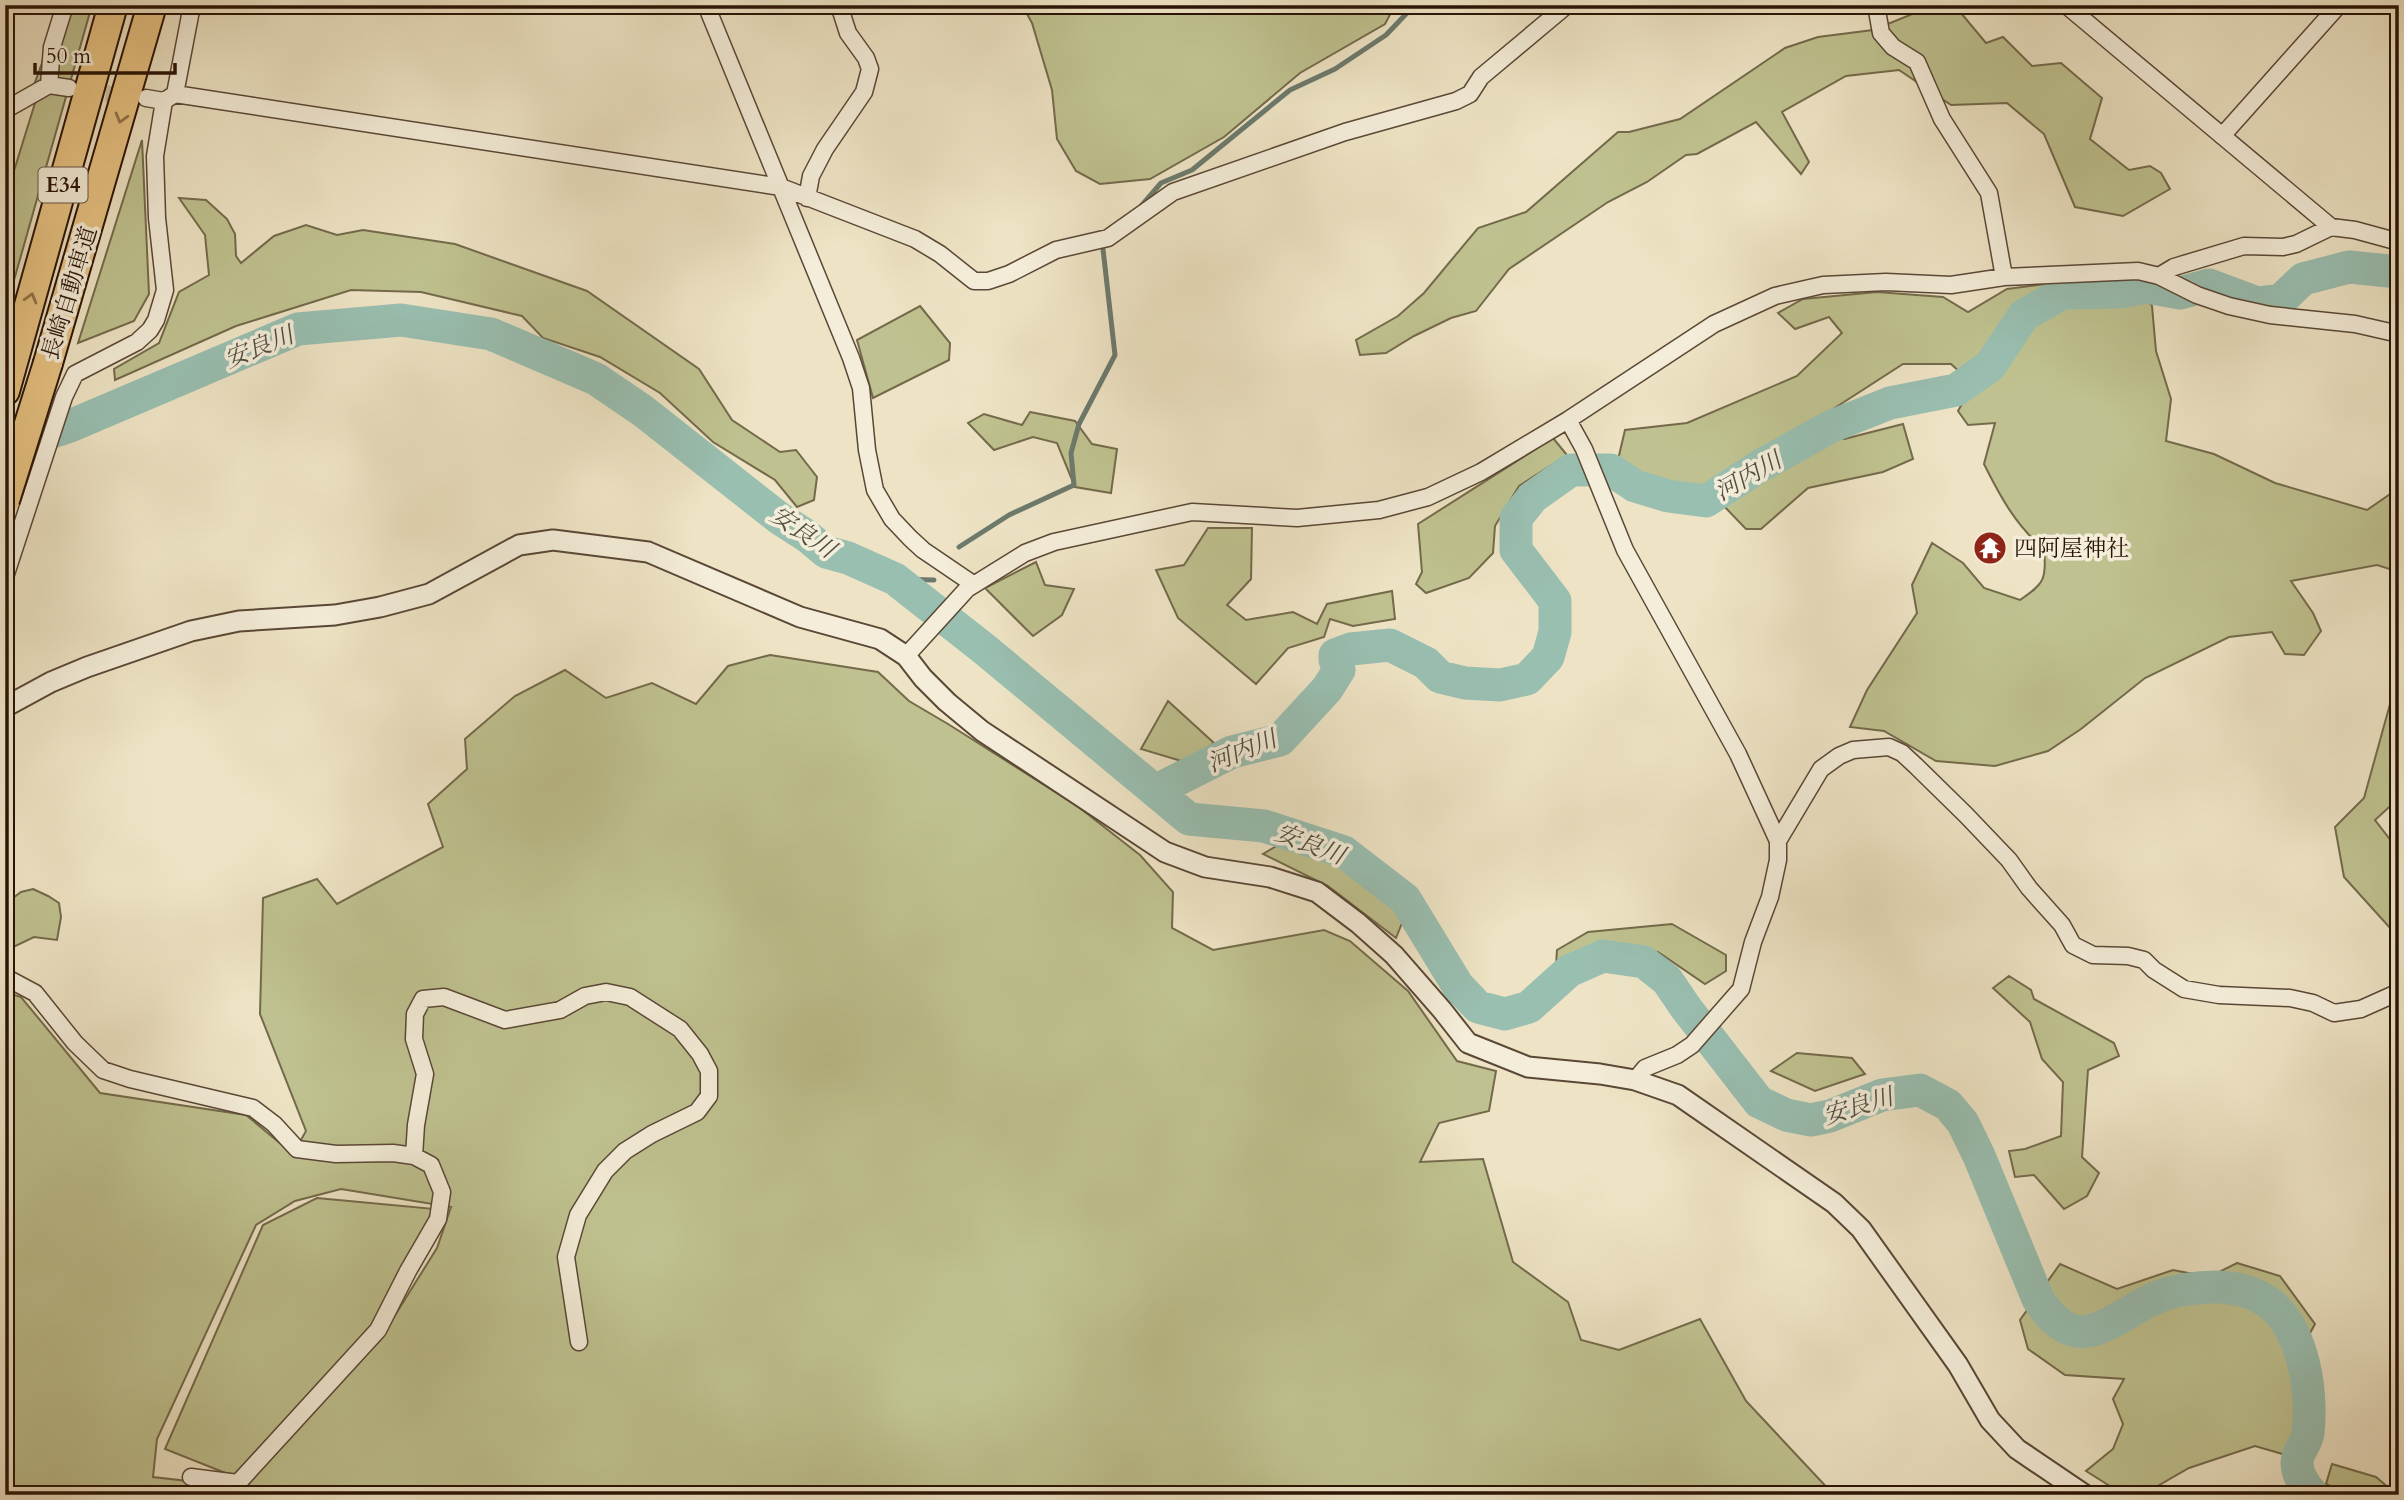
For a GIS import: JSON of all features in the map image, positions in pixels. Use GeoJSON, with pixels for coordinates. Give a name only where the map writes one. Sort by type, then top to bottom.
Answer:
{"type":"FeatureCollection","features":[{"type":"Feature","properties":{"kind":"highway","name":"長崎自動車道"},"geometry":{"type":"LineString","coordinates":[[9,377],[113,5]]}},
{"type":"Feature","properties":{"kind":"highway","name":"長崎自動車道"},"geometry":{"type":"LineString","coordinates":[[5,500],[48,363],[152,5]]}},
{"type":"Feature","properties":{"kind":"street"},"geometry":{"type":"LineString","coordinates":[[49,85],[52,47],[65,5]]}},
{"type":"Feature","properties":{"kind":"street"},"geometry":{"type":"LineString","coordinates":[[5,577],[64,397],[75,374],[137,342],[156,320],[165,290],[155,156],[192,5]]}},
{"type":"Feature","properties":{"kind":"street"},"geometry":{"type":"LineString","coordinates":[[706,5],[851,358],[861,388],[867,450],[875,491],[892,519],[909,538],[970,587]]}},
{"type":"Feature","properties":{"kind":"street"},"geometry":{"type":"LineString","coordinates":[[807,198],[811,176],[825,149],[863,92],[870,69],[866,58],[848,33],[839,5]]}},
{"type":"Feature","properties":{"kind":"street"},"geometry":{"type":"LineString","coordinates":[[146,98],[170,97],[781,187],[915,239],[940,254],[974,281],[988,281],[1009,274],[1056,250],[1108,238],[1173,192],[1345,132],[1456,101],[1470,94],[1481,77],[1567,5]]}},
{"type":"Feature","properties":{"kind":"street"},"geometry":{"type":"LineString","coordinates":[[1877,5],[1881,33],[1893,47],[1917,62],[1941,119],[1989,193],[2004,277]]}},
{"type":"Feature","properties":{"kind":"street"},"geometry":{"type":"LineString","coordinates":[[2066,5],[2331,227],[2355,230],[2399,242]]}},
{"type":"Feature","properties":{"kind":"street"},"geometry":{"type":"LineString","coordinates":[[2222,136],[2339,5]]}},
{"type":"Feature","properties":{"kind":"street"},"geometry":{"type":"LineString","coordinates":[[5,110],[49,85],[69,88]]}},
{"type":"Feature","properties":{"kind":"street"},"geometry":{"type":"LineString","coordinates":[[2166,279],[2174,267],[2244,246],[2283,247],[2296,244],[2331,227]]}},
{"type":"Feature","properties":{"kind":"street"},"geometry":{"type":"LineString","coordinates":[[912,649],[970,587],[1025,553],[1054,542],[1192,512],[1297,518],[1378,510],[1428,497],[1482,472],[1568,420],[1714,324],[1775,296],[1823,285],[1886,282],[1951,285],[2004,277],[2138,271],[2166,279],[2197,295],[2229,306],[2270,315],[2355,324],[2399,334]]}},
{"type":"Feature","properties":{"kind":"street"},"geometry":{"type":"LineString","coordinates":[[1568,420],[1584,449],[1625,550],[1738,754],[1778,841],[1778,860],[1770,897],[1753,942],[1741,989],[1692,1045],[1645,1068],[1635,1080]]}},
{"type":"Feature","properties":{"kind":"street"},"geometry":{"type":"LineString","coordinates":[[5,470],[31,470],[43,465]]}},
{"type":"Feature","properties":{"kind":"street"},"geometry":{"type":"LineString","coordinates":[[5,707],[51,682],[87,667],[191,631],[239,621],[335,615],[380,607],[429,594],[519,545],[553,540],[648,552],[800,617],[912,649]]}},
{"type":"Feature","properties":{"kind":"street"},"geometry":{"type":"LineString","coordinates":[[912,649],[923,678],[982,732],[1165,852],[1205,867],[1270,877],[1317,892],[1394,955],[1468,1043],[1528,1067],[1635,1080],[1678,1095],[1834,1203],[1861,1229],[1958,1365],[1990,1420],[2017,1449],[2085,1495]]}},
{"type":"Feature","properties":{"kind":"street"},"geometry":{"type":"LineString","coordinates":[[1778,841],[1821,769],[1853,750],[1889,747],[1902,753],[1948,797],[2009,860],[2029,888],[2062,925],[2073,945],[2093,956],[2128,956],[2144,960],[2154,970],[2184,989],[2219,995],[2290,998],[2313,1003],[2334,1013],[2361,1009],[2399,992]]}},
{"type":"Feature","properties":{"kind":"street"},"geometry":{"type":"LineString","coordinates":[[5,977],[35,993],[75,1043],[103,1070],[253,1108],[274,1124],[297,1149],[336,1154],[393,1153],[414,1156],[431,1165],[442,1192],[439,1219],[408,1271],[378,1330],[238,1483],[191,1478]]}},
{"type":"Feature","properties":{"kind":"street"},"geometry":{"type":"LineString","coordinates":[[414,1156],[416,1125],[425,1074],[415,1039],[415,1014],[423,999],[444,997],[505,1020],[560,1010],[585,996],[606,992],[630,997],[680,1029],[700,1054],[709,1071],[709,1096],[698,1112],[652,1134],[625,1151],[605,1171],[578,1215],[566,1257],[579,1342]]}},
{"type":"Feature","properties":{"kind":"green space"},"geometry":{"type":"Polygon","coordinates":[[[57,5],[92,5],[5,312],[5,200],[35,103],[34,85],[57,5]]]}},
{"type":"Feature","properties":{"kind":"green space"},"geometry":{"type":"Polygon","coordinates":[[[1022,5],[1395,5],[1385,24],[1300,73],[1224,137],[1150,179],[1100,184],[1076,171],[1057,139],[1052,90],[1032,23],[1022,5]]]}},
{"type":"Feature","properties":{"kind":"green space"},"geometry":{"type":"Polygon","coordinates":[[[1932,6],[1956,7],[1986,43],[2003,37],[2032,66],[2061,63],[2102,98],[2090,139],[2129,170],[2150,166],[2161,173],[2170,189],[2123,216],[2075,207],[2044,134],[2007,103],[1951,105],[1899,70],[1846,76],[1782,112],[1809,162],[1801,174],[1756,122],[1697,154],[1686,155],[1647,182],[1608,202],[1509,269],[1476,311],[1451,318],[1386,353],[1360,355],[1356,340],[1398,316],[1424,293],[1478,228],[1526,212],[1618,132],[1629,132],[1680,119],[1785,48],[1818,37],[1873,30],[1932,6]]]}},
{"type":"Feature","properties":{"kind":"green space"},"geometry":{"type":"Polygon","coordinates":[[[142,140],[149,294],[134,321],[78,343],[142,140]]]}},
{"type":"Feature","properties":{"kind":"green space"},"geometry":{"type":"Polygon","coordinates":[[[179,198],[206,200],[227,219],[235,234],[236,256],[241,263],[274,236],[306,225],[337,235],[363,230],[455,244],[587,291],[699,369],[732,420],[780,452],[796,450],[817,477],[814,500],[797,507],[775,480],[713,442],[660,393],[600,357],[543,338],[522,316],[421,292],[351,290],[236,326],[115,380],[114,369],[159,343],[179,292],[209,275],[205,235],[179,198]]]}},
{"type":"Feature","properties":{"kind":"green space"},"geometry":{"type":"Polygon","coordinates":[[[2132,280],[2152,306],[2156,351],[2171,399],[2166,441],[2214,454],[2275,483],[2367,510],[2399,488],[2399,572],[2377,565],[2291,581],[2313,613],[2321,631],[2304,655],[2285,654],[2272,632],[2229,637],[2145,678],[2081,729],[2048,751],[1995,766],[1936,761],[1884,731],[1850,727],[1867,690],[1917,613],[1912,585],[1932,543],[1963,563],[1984,588],[2020,600],[2039,585],[2044,574],[2044,549],[2017,520],[1984,464],[1995,423],[1968,425],[1958,411],[1973,384],[1951,364],[1903,364],[1827,413],[1844,439],[1903,424],[1913,459],[1883,472],[1808,488],[1761,529],[1746,529],[1721,503],[1687,486],[1654,481],[1617,464],[1625,430],[1687,423],[1797,376],[1842,333],[1829,317],[1795,329],[1778,313],[1803,299],[1877,292],[1943,297],[1968,312],[2007,289],[2053,283],[2132,280]]]}},
{"type":"Feature","properties":{"kind":"green space"},"geometry":{"type":"Polygon","coordinates":[[[920,306],[950,343],[949,360],[873,398],[857,340],[920,306]]]}},
{"type":"Feature","properties":{"kind":"green space"},"geometry":{"type":"Polygon","coordinates":[[[1030,412],[1075,421],[1092,444],[1117,449],[1111,493],[1075,487],[1057,443],[1033,437],[994,450],[968,423],[984,414],[1022,425],[1030,412]]]}},
{"type":"Feature","properties":{"kind":"green space"},"geometry":{"type":"Polygon","coordinates":[[[1553,438],[1567,455],[1519,486],[1495,526],[1493,553],[1469,578],[1426,593],[1416,584],[1422,572],[1418,524],[1553,438]]]}},
{"type":"Feature","properties":{"kind":"green space"},"geometry":{"type":"Polygon","coordinates":[[[1208,528],[1252,528],[1251,579],[1227,605],[1246,620],[1293,612],[1317,624],[1327,604],[1392,591],[1395,619],[1353,626],[1330,619],[1324,637],[1288,648],[1256,684],[1178,618],[1156,570],[1184,565],[1208,528]]]}},
{"type":"Feature","properties":{"kind":"green space"},"geometry":{"type":"Polygon","coordinates":[[[1036,562],[1045,585],[1074,589],[1062,615],[1033,636],[985,588],[1036,562]]]}},
{"type":"Feature","properties":{"kind":"green space"},"geometry":{"type":"Polygon","coordinates":[[[770,655],[878,672],[909,701],[1076,805],[1140,855],[1173,892],[1172,928],[1213,950],[1324,930],[1350,941],[1408,991],[1457,1061],[1496,1071],[1489,1111],[1439,1123],[1420,1162],[1483,1159],[1513,1262],[1568,1302],[1581,1340],[1619,1350],[1700,1319],[1746,1401],[1834,1495],[5,1495],[5,992],[21,997],[100,1093],[246,1115],[293,1154],[306,1131],[260,1014],[263,898],[317,879],[337,904],[443,847],[428,804],[467,769],[465,739],[515,696],[565,670],[606,698],[652,683],[696,704],[728,666],[770,655]],[[341,1189],[295,1201],[256,1225],[157,1439],[153,1477],[241,1487],[384,1333],[437,1248],[451,1207],[341,1189]]]}},
{"type":"Feature","properties":{"kind":"green space"},"geometry":{"type":"Polygon","coordinates":[[[2392,697],[2399,697],[2399,798],[2375,820],[2399,851],[2399,938],[2344,877],[2335,827],[2364,798],[2392,697]]]}},
{"type":"Feature","properties":{"kind":"green space"},"geometry":{"type":"Polygon","coordinates":[[[1168,701],[1214,743],[1188,763],[1141,749],[1168,701]]]}},
{"type":"Feature","properties":{"kind":"green space"},"geometry":{"type":"Polygon","coordinates":[[[1283,842],[1350,865],[1404,918],[1396,938],[1328,886],[1263,854],[1283,842]]]}},
{"type":"Feature","properties":{"kind":"green space"},"geometry":{"type":"Polygon","coordinates":[[[33,889],[59,903],[61,917],[57,940],[34,937],[5,951],[5,904],[21,892],[33,889]]]}},
{"type":"Feature","properties":{"kind":"green space"},"geometry":{"type":"Polygon","coordinates":[[[1672,924],[1726,955],[1726,971],[1705,984],[1658,952],[1601,949],[1556,965],[1557,950],[1588,932],[1672,924]]]}},
{"type":"Feature","properties":{"kind":"green space"},"geometry":{"type":"Polygon","coordinates":[[[2009,976],[2031,990],[2034,999],[2114,1043],[2119,1056],[2088,1070],[2082,1157],[2099,1173],[2087,1196],[2064,1209],[2034,1175],[2015,1177],[2009,1151],[2025,1149],[2061,1136],[2063,1082],[2042,1059],[2030,1022],[1993,988],[2009,976]]]}},
{"type":"Feature","properties":{"kind":"green space"},"geometry":{"type":"Polygon","coordinates":[[[1797,1053],[1852,1058],[1865,1074],[1815,1091],[1771,1071],[1797,1053]]]}},
{"type":"Feature","properties":{"kind":"green space"},"geometry":{"type":"Polygon","coordinates":[[[317,1198],[435,1209],[373,1325],[233,1476],[165,1449],[263,1225],[317,1198]]]}},
{"type":"Feature","properties":{"kind":"green space"},"geometry":{"type":"Polygon","coordinates":[[[2237,1263],[2280,1276],[2315,1324],[2294,1362],[2301,1436],[2286,1455],[2255,1446],[2189,1468],[2142,1495],[2124,1495],[2086,1471],[2113,1449],[2123,1424],[2113,1399],[2124,1379],[2065,1375],[2028,1349],[2020,1320],[2060,1264],[2117,1289],[2173,1270],[2209,1277],[2237,1263]]]}},
{"type":"Feature","properties":{"kind":"green space"},"geometry":{"type":"Polygon","coordinates":[[[2332,1464],[2376,1477],[2397,1495],[2349,1495],[2326,1484],[2332,1464]]]}},
{"type":"Feature","properties":{"kind":"waterway"},"geometry":{"type":"LineString","coordinates":[[1142,205],[1161,183],[1192,170],[1290,90],[1335,69],[1386,35],[1408,12],[1411,5]]}},
{"type":"Feature","properties":{"kind":"waterway"},"geometry":{"type":"LineString","coordinates":[[959,547],[1009,515],[1074,485],[1071,453],[1079,424],[1115,355],[1103,249]]}},
{"type":"Feature","properties":{"kind":"waterway","name":"河内川"},"geometry":{"type":"LineString","coordinates":[[1155,791],[1232,752],[1280,740],[1327,689],[1339,670],[1335,655],[1351,649],[1390,645],[1426,663],[1440,677],[1465,683],[1500,685],[1527,679],[1548,657],[1555,632],[1555,601],[1516,550],[1516,518],[1533,497],[1571,470],[1611,470],[1635,486],[1668,496],[1706,501],[1760,466],[1832,426],[1890,403],[1956,390],[1990,366],[2024,315],[2063,293],[2121,292],[2146,287],[2180,293],[2209,285],[2257,303],[2281,300],[2303,279],[2349,267],[2399,272]]}},
{"type":"Feature","properties":{"kind":"waterway","name":"安良川"},"geometry":{"type":"LineString","coordinates":[[5,440],[19,443],[70,426],[298,329],[401,320],[491,334],[596,379],[643,411],[826,552],[848,558],[895,579],[983,648],[1189,819],[1264,826],[1344,852],[1405,899],[1458,986],[1478,1007],[1505,1014],[1529,1007],[1569,971],[1603,956],[1644,962],[1667,980],[1759,1102],[1786,1115],[1811,1120],[1830,1116],[1882,1095],[1920,1090],[1948,1105],[1963,1123],[1979,1156],[2038,1299],[2054,1319],[2070,1329],[2085,1331],[2100,1328],[2150,1300],[2190,1289],[2233,1289],[2253,1294],[2270,1304],[2283,1317],[2293,1334],[2306,1374],[2308,1433],[2298,1457],[2297,1467],[2303,1482],[2313,1495]]}},
{"type":"Feature","properties":{"kind":"waterway"},"geometry":{"type":"LineString","coordinates":[[895,579],[934,580]]}},
{"type":"Feature","properties":{"kind":"tunnel"},"geometry":{"type":"LineString","coordinates":[[82,90],[133,97]]}},
{"type":"Feature","properties":{"kind":"place","name":"四阿屋神社"},"geometry":{"type":"Point","coordinates":[1990,548]}}]}
